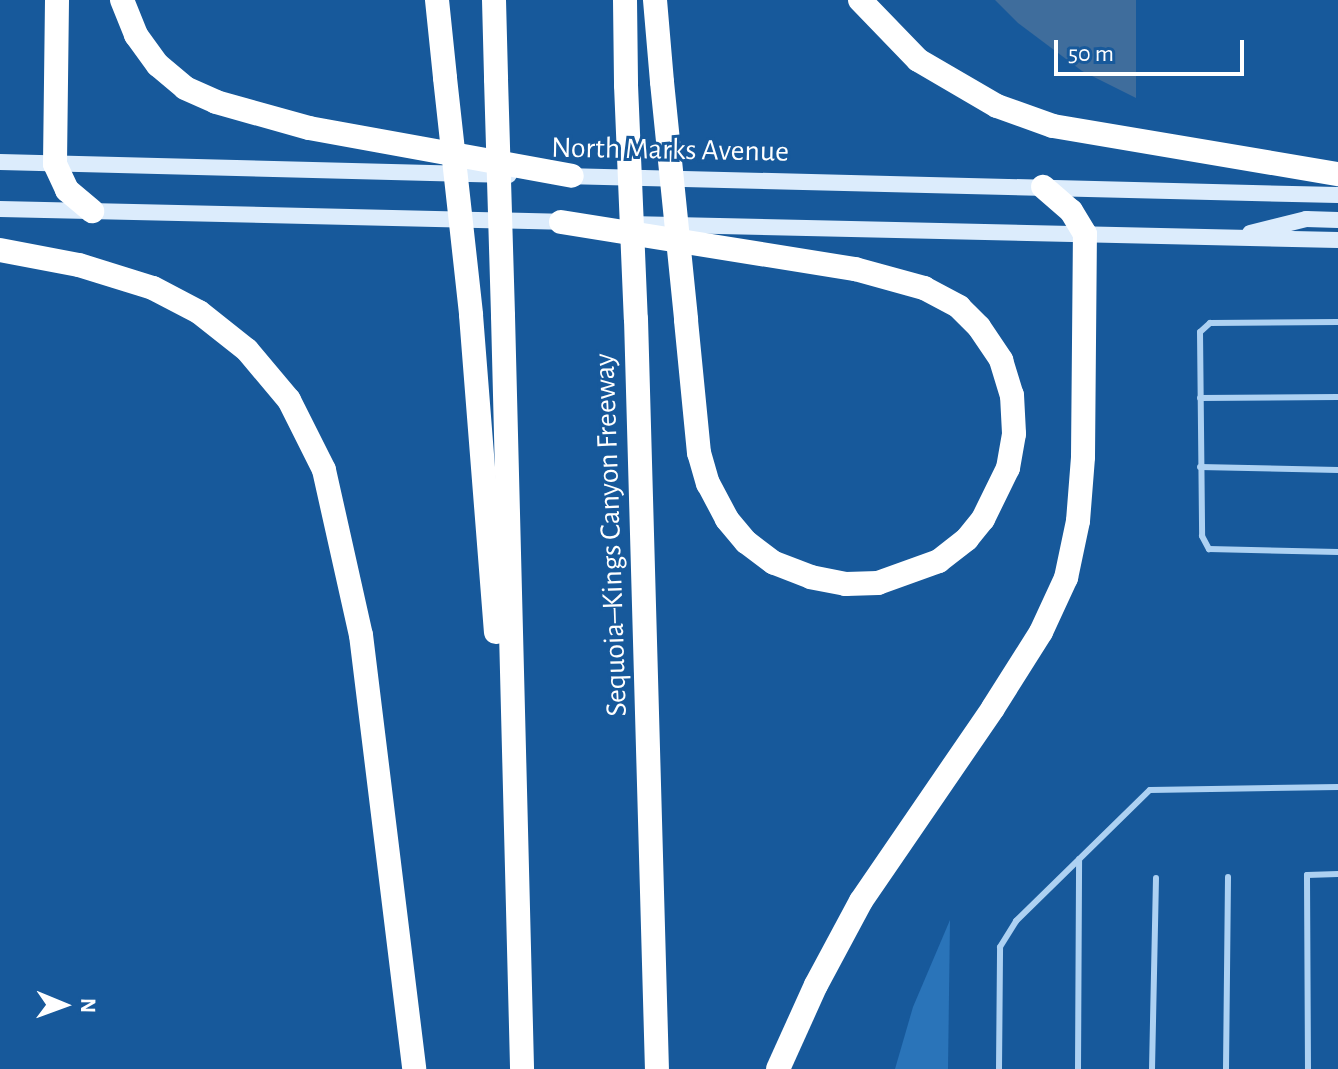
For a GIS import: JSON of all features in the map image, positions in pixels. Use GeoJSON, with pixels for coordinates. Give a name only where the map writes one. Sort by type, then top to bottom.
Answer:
{"type":"FeatureCollection","features":[{"type":"Feature","properties":{"kind":"highway"},"geometry":{"type":"LineString","coordinates":[[57,0],[55,164],[67,190],[92,211]]}},
{"type":"Feature","properties":{"kind":"highway"},"geometry":{"type":"LineString","coordinates":[[122,0],[136,35],[158,65],[185,88],[216,102],[309,128],[572,176]]}},
{"type":"Feature","properties":{"kind":"highway"},"geometry":{"type":"LineString","coordinates":[[437,0],[471,315],[518,912]]}},
{"type":"Feature","properties":{"kind":"highway"},"geometry":{"type":"LineString","coordinates":[[494,0],[522,1069]]}},
{"type":"Feature","properties":{"kind":"highway","name":"Sequoia–Kings Canyon Freeway"},"geometry":{"type":"LineString","coordinates":[[625,0],[657,1069]]}},
{"type":"Feature","properties":{"kind":"highway"},"geometry":{"type":"LineString","coordinates":[[561,222],[855,269],[924,288],[959,307],[979,327],[1001,360],[1012,395],[1014,434],[1008,468],[983,519],[967,539],[939,561],[878,583],[834,582],[774,563],[746,542],[727,519],[708,484],[699,453],[686,320],[662,82],[655,0]]}},
{"type":"Feature","properties":{"kind":"highway"},"geometry":{"type":"LineString","coordinates":[[860,0],[918,60],[997,106],[1053,126],[1338,174]]}},
{"type":"Feature","properties":{"kind":"highway"},"geometry":{"type":"LineString","coordinates":[[778,1069],[816,985],[861,901],[1009,683],[1041,632],[1066,578],[1078,521],[1083,457],[1085,234],[1071,211],[1043,187]]}},
{"type":"Feature","properties":{"kind":"highway"},"geometry":{"type":"LineString","coordinates":[[0,250],[79,265],[153,288],[199,312],[247,350],[289,400],[324,470],[361,635],[414,1069]]}},
{"type":"Feature","properties":{"kind":"main road","name":"North Marks Avenue"},"geometry":{"type":"LineString","coordinates":[[0,162],[1338,195]]}},
{"type":"Feature","properties":{"kind":"main road"},"geometry":{"type":"LineString","coordinates":[[0,209],[1338,240]]}},
{"type":"Feature","properties":{"kind":"main road"},"geometry":{"type":"LineString","coordinates":[[1229,238],[1306,219],[1338,220]]}},
{"type":"Feature","properties":{"kind":"lane"},"geometry":{"type":"LineString","coordinates":[[1338,322],[1210,323],[1200,332],[1202,536],[1209,549],[1338,552]]}},
{"type":"Feature","properties":{"kind":"lane"},"geometry":{"type":"LineString","coordinates":[[1200,398],[1338,397]]}},
{"type":"Feature","properties":{"kind":"lane"},"geometry":{"type":"LineString","coordinates":[[1200,467],[1338,470]]}},
{"type":"Feature","properties":{"kind":"lane"},"geometry":{"type":"LineString","coordinates":[[999,1069],[1000,947],[1016,921],[1150,790],[1338,787]]}},
{"type":"Feature","properties":{"kind":"lane"},"geometry":{"type":"LineString","coordinates":[[1150,790],[1159,799]]}},
{"type":"Feature","properties":{"kind":"lane"},"geometry":{"type":"LineString","coordinates":[[1078,1069],[1079,859]]}},
{"type":"Feature","properties":{"kind":"lane"},"geometry":{"type":"LineString","coordinates":[[1308,1069],[1307,875],[1338,874]]}},
{"type":"Feature","properties":{"kind":"lane"},"geometry":{"type":"LineString","coordinates":[[1226,1069],[1228,877]]}},
{"type":"Feature","properties":{"kind":"lane"},"geometry":{"type":"LineString","coordinates":[[1152,1069],[1156,878]]}},
{"type":"Feature","properties":{"kind":"shaded area"},"geometry":{"type":"Polygon","coordinates":[[[995,0],[1136,0],[1136,98],[1082,71],[1018,23],[995,0]]]}},
{"type":"Feature","properties":{"kind":"shaded area"},"geometry":{"type":"Polygon","coordinates":[[[950,920],[948,1069],[895,1069],[913,1007],[950,920]]]}}]}
